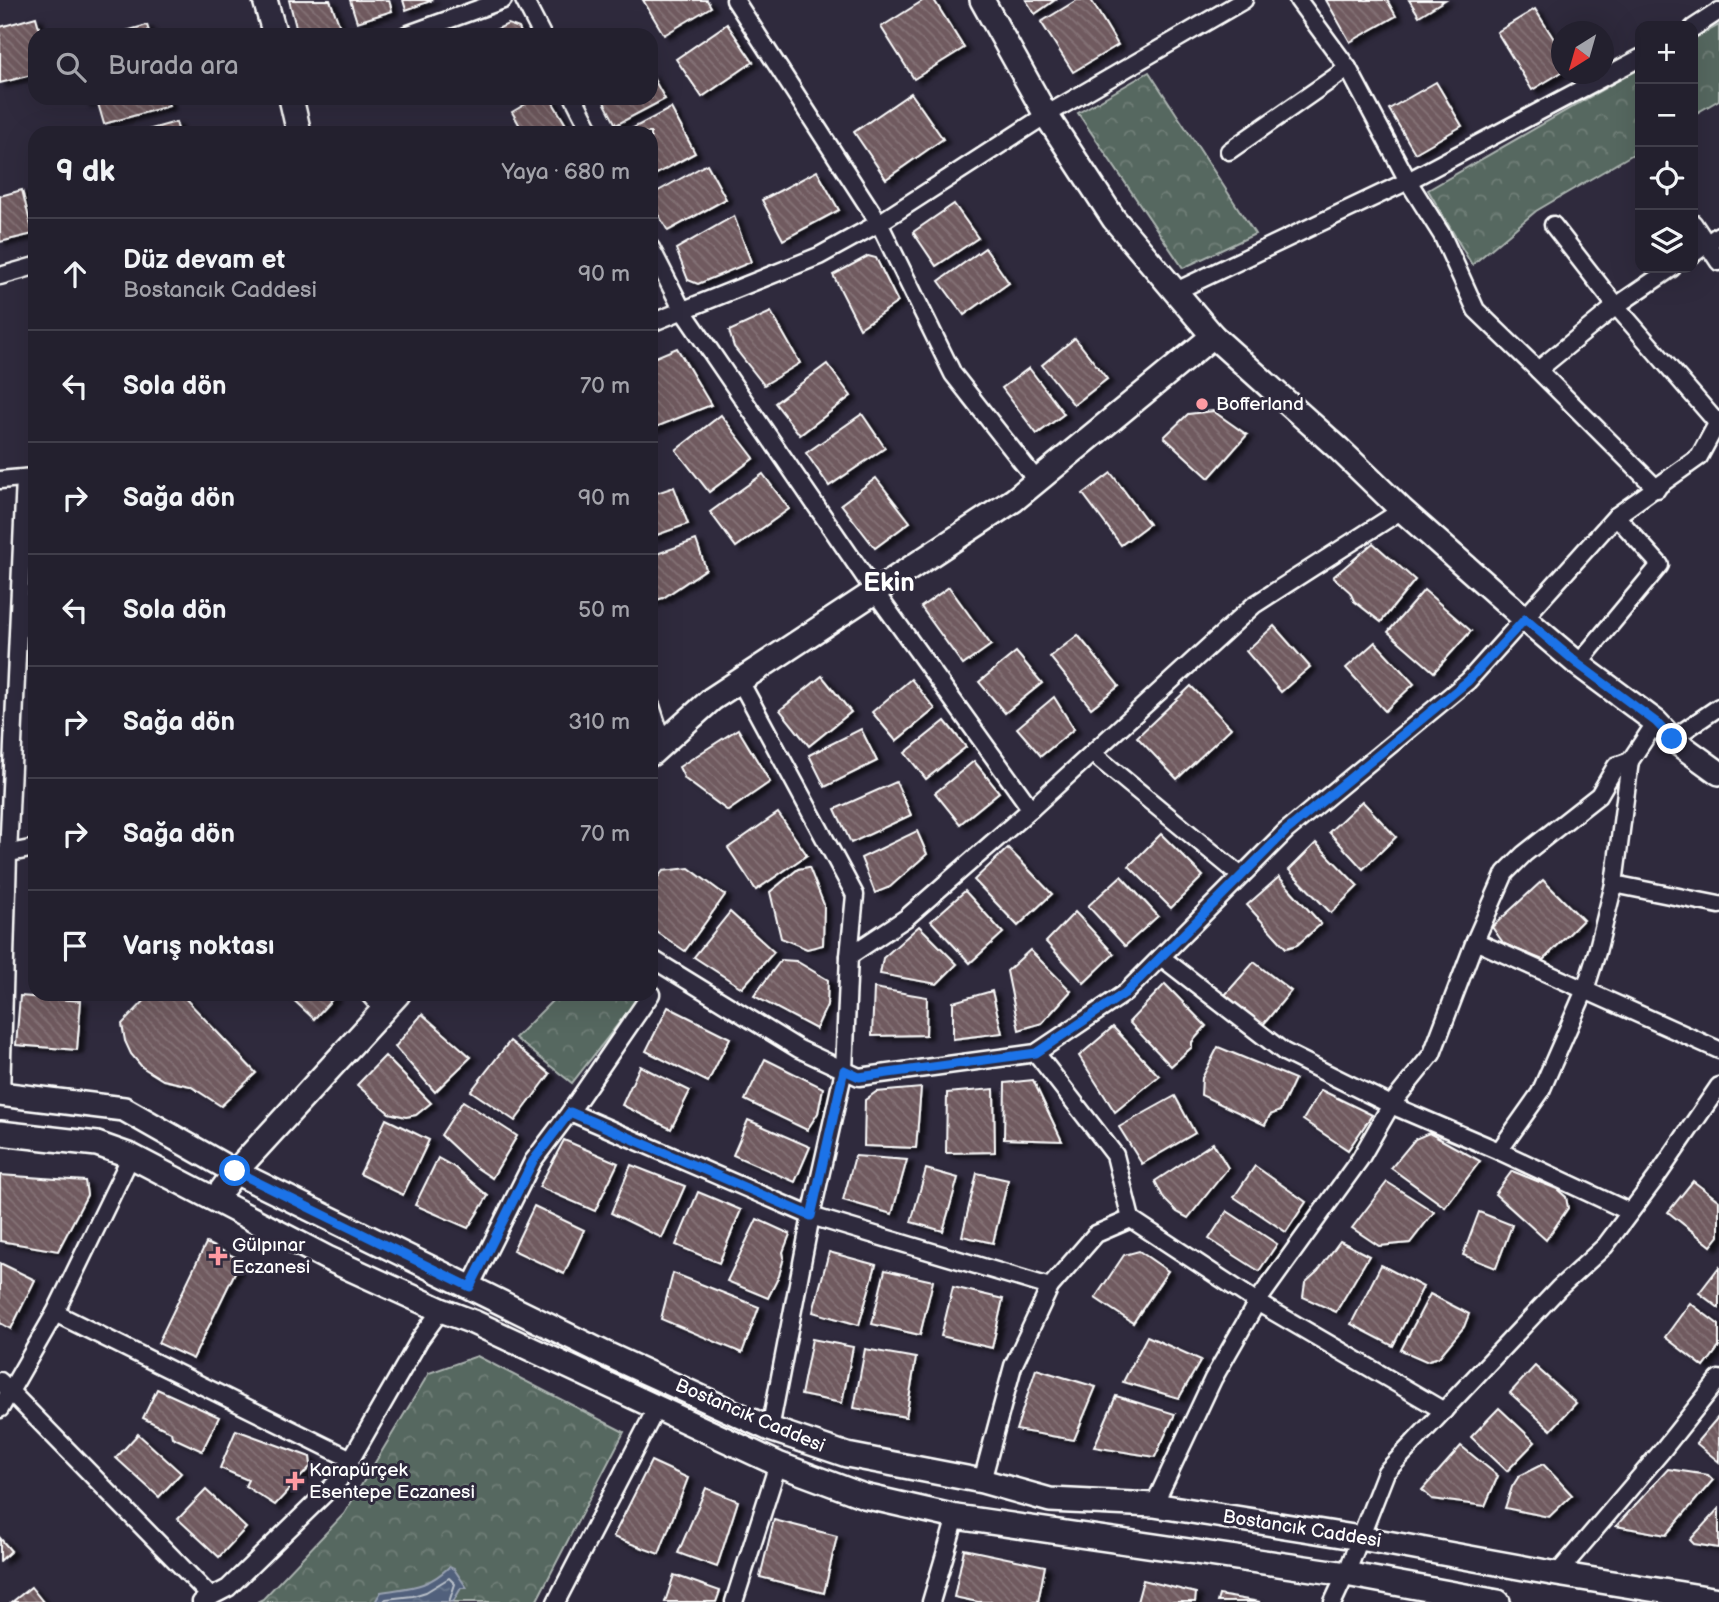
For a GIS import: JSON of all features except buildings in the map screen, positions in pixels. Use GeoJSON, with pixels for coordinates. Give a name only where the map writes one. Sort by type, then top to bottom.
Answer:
{"type":"FeatureCollection","features":[{"type":"Feature","properties":{"kind":"main road"},"geometry":{"type":"LineString","coordinates":[[265,0],[273,28]]}},
{"type":"Feature","properties":{"kind":"main road"},"geometry":{"type":"LineString","coordinates":[[982,0],[1046,115],[1114,219],[1213,336],[1525,619],[1578,664],[1656,722],[1672,739],[1719,773]]}},
{"type":"Feature","properties":{"kind":"main road"},"geometry":{"type":"LineString","coordinates":[[293,105],[297,126]]}},
{"type":"Feature","properties":{"kind":"main road"},"geometry":{"type":"LineString","coordinates":[[658,747],[712,699],[1014,500],[1213,336]]}},
{"type":"Feature","properties":{"kind":"main road"},"geometry":{"type":"LineString","coordinates":[[215,1199],[235,1171],[382,1001]]}},
{"type":"Feature","properties":{"kind":"main road","name":"Bostancık Caddesi"},"geometry":{"type":"LineString","coordinates":[[1,1094],[124,1109],[235,1171],[604,1353],[771,1429],[847,1455],[982,1481],[1050,1500],[1154,1505],[1719,1600]]}},
{"type":"Feature","properties":{"kind":"main road","name":"Bostancık Caddesi"},"geometry":{"type":"LineString","coordinates":[[0,1133],[97,1144],[131,1156],[327,1258],[440,1310],[473,1322],[778,1464],[864,1496],[956,1517],[1346,1574],[1498,1602]]}},
{"type":"Feature","properties":{"kind":"street"},"geometry":{"type":"LineString","coordinates":[[425,28],[503,0]]}},
{"type":"Feature","properties":{"kind":"street"},"geometry":{"type":"LineString","coordinates":[[524,0],[538,28]]}},
{"type":"Feature","properties":{"kind":"street"},"geometry":{"type":"LineString","coordinates":[[735,0],[879,223],[953,374],[1037,481]]}},
{"type":"Feature","properties":{"kind":"street"},"geometry":{"type":"LineString","coordinates":[[658,320],[820,256],[879,223],[1046,115],[1244,0]]}},
{"type":"Feature","properties":{"kind":"street"},"geometry":{"type":"LineString","coordinates":[[1298,0],[1348,68],[1408,181],[1442,235],[1476,310],[1657,489]]}},
{"type":"Feature","properties":{"kind":"street"},"geometry":{"type":"LineString","coordinates":[[1698,26],[1719,11]]}},
{"type":"Feature","properties":{"kind":"street"},"geometry":{"type":"LineString","coordinates":[[1176,291],[1408,181],[1635,61]]}},
{"type":"Feature","properties":{"kind":"street"},"geometry":{"type":"LineString","coordinates":[[1230,151],[1348,68]]}},
{"type":"Feature","properties":{"kind":"street"},"geometry":{"type":"LineString","coordinates":[[578,105],[588,126]]}},
{"type":"Feature","properties":{"kind":"street"},"geometry":{"type":"LineString","coordinates":[[658,962],[799,1049],[859,1077],[1036,1053],[1125,993],[1286,831],[1468,681],[1616,516],[1699,457],[1718,422],[1616,306],[1553,225]]}},
{"type":"Feature","properties":{"kind":"street"},"geometry":{"type":"LineString","coordinates":[[1698,227],[1713,239],[1719,262]]}},
{"type":"Feature","properties":{"kind":"street"},"geometry":{"type":"LineString","coordinates":[[1698,250],[1713,239]]}},
{"type":"Feature","properties":{"kind":"street"},"geometry":{"type":"LineString","coordinates":[[658,262],[683,311],[874,592],[1031,809]]}},
{"type":"Feature","properties":{"kind":"street"},"geometry":{"type":"LineString","coordinates":[[0,276],[28,268]]}},
{"type":"Feature","properties":{"kind":"street"},"geometry":{"type":"LineString","coordinates":[[1538,370],[1616,306],[1665,273]]}},
{"type":"Feature","properties":{"kind":"street"},"geometry":{"type":"LineString","coordinates":[[0,480],[28,478]]}},
{"type":"Feature","properties":{"kind":"street"},"geometry":{"type":"LineString","coordinates":[[1,1094],[4,855],[28,507]]}},
{"type":"Feature","properties":{"kind":"street"},"geometry":{"type":"LineString","coordinates":[[849,956],[906,918],[1031,809],[1254,605],[1402,510]]}},
{"type":"Feature","properties":{"kind":"street"},"geometry":{"type":"LineString","coordinates":[[1578,664],[1660,565],[1616,516]]}},
{"type":"Feature","properties":{"kind":"street"},"geometry":{"type":"LineString","coordinates":[[740,681],[855,895],[849,956],[844,1070],[811,1216],[771,1429]]}},
{"type":"Feature","properties":{"kind":"street"},"geometry":{"type":"LineString","coordinates":[[1672,739],[1719,706]]}},
{"type":"Feature","properties":{"kind":"street"},"geometry":{"type":"LineString","coordinates":[[1499,1151],[1540,1093],[1585,990],[1614,884],[1630,761],[1656,722]]}},
{"type":"Feature","properties":{"kind":"street"},"geometry":{"type":"LineString","coordinates":[[1092,753],[1241,876]]}},
{"type":"Feature","properties":{"kind":"street"},"geometry":{"type":"LineString","coordinates":[[1154,1505],[1213,1379],[1257,1302],[1360,1159],[1391,1105],[1432,1054],[1475,941],[1505,873],[1524,854],[1599,795],[1616,766],[1630,761]]}},
{"type":"Feature","properties":{"kind":"street"},"geometry":{"type":"LineString","coordinates":[[4,855],[28,850]]}},
{"type":"Feature","properties":{"kind":"street"},"geometry":{"type":"LineString","coordinates":[[1614,884],[1719,905]]}},
{"type":"Feature","properties":{"kind":"street"},"geometry":{"type":"LineString","coordinates":[[1475,941],[1719,1050]]}},
{"type":"Feature","properties":{"kind":"street"},"geometry":{"type":"LineString","coordinates":[[1161,957],[1284,1052],[1391,1105],[1499,1151],[1630,1212]]}},
{"type":"Feature","properties":{"kind":"street"},"geometry":{"type":"LineString","coordinates":[[658,983],[668,968]]}},
{"type":"Feature","properties":{"kind":"street"},"geometry":{"type":"LineString","coordinates":[[470,1287],[533,1161],[646,1001]]}},
{"type":"Feature","properties":{"kind":"street"},"geometry":{"type":"LineString","coordinates":[[1036,1053],[1115,1155],[1131,1219],[1257,1302],[1444,1410]]}},
{"type":"Feature","properties":{"kind":"street"},"geometry":{"type":"LineString","coordinates":[[1333,1602],[1386,1472],[1559,1288],[1605,1246],[1719,1086]]}},
{"type":"Feature","properties":{"kind":"street"},"geometry":{"type":"LineString","coordinates":[[570,1112],[811,1216],[1050,1287]]}},
{"type":"Feature","properties":{"kind":"street"},"geometry":{"type":"LineString","coordinates":[[0,1409],[5,1386],[55,1312],[131,1156]]}},
{"type":"Feature","properties":{"kind":"street"},"geometry":{"type":"LineString","coordinates":[[982,1481],[1013,1366],[1050,1287],[1096,1234],[1131,1219]]}},
{"type":"Feature","properties":{"kind":"street"},"geometry":{"type":"LineString","coordinates":[[5,1386],[206,1599],[228,1588],[339,1480],[420,1339],[440,1310]]}},
{"type":"Feature","properties":{"kind":"street"},"geometry":{"type":"LineString","coordinates":[[55,1312],[351,1459]]}},
{"type":"Feature","properties":{"kind":"street"},"geometry":{"type":"LineString","coordinates":[[1557,1574],[1719,1379]]}},
{"type":"Feature","properties":{"kind":"street"},"geometry":{"type":"LineString","coordinates":[[556,1602],[656,1409]]}},
{"type":"Feature","properties":{"kind":"street"},"geometry":{"type":"LineString","coordinates":[[734,1602],[778,1464]]}},
{"type":"Feature","properties":{"kind":"street"},"geometry":{"type":"LineString","coordinates":[[931,1602],[956,1517]]}},
{"type":"Feature","properties":{"kind":"green space"},"geometry":{"type":"Polygon","coordinates":[[[1719,25],[1719,100],[1698,112],[1698,84],[1698,36],[1719,25]]]}},
{"type":"Feature","properties":{"kind":"green space"},"geometry":{"type":"Polygon","coordinates":[[[1635,71],[1635,153],[1536,211],[1472,265],[1428,190],[1635,71]]]}},
{"type":"Feature","properties":{"kind":"green space"},"geometry":{"type":"Polygon","coordinates":[[[1149,72],[1255,234],[1183,268],[1078,113],[1149,72]]]}},
{"type":"Feature","properties":{"kind":"green space"},"geometry":{"type":"Polygon","coordinates":[[[552,1001],[636,1001],[572,1083],[515,1038],[552,1001]]]}},
{"type":"Feature","properties":{"kind":"green space"},"geometry":{"type":"Polygon","coordinates":[[[477,1356],[624,1432],[536,1602],[257,1602],[263,1599],[344,1514],[429,1373],[477,1356]]]}},
{"type":"Feature","properties":{"kind":"water"},"geometry":{"type":"Polygon","coordinates":[[[449,1567],[454,1569],[467,1588],[461,1588],[453,1602],[375,1602],[381,1592],[425,1583],[449,1567]]]}},
{"type":"Feature","properties":{"kind":"place","name":"Bofferland"},"geometry":{"type":"Point","coordinates":[1202,404]}},
{"type":"Feature","properties":{"kind":"place","name":"Gülpınar Eczanesi"},"geometry":{"type":"Point","coordinates":[218,1256]}},
{"type":"Feature","properties":{"kind":"place","name":"Karapürçek Esentepe Eczanesi"},"geometry":{"type":"Point","coordinates":[295,1481]}},
{"type":"Feature","properties":{"kind":"district","name":"Ekin"},"geometry":{"type":"Point","coordinates":[889,583]}},
{"type":"Feature","properties":{"kind":"route"},"geometry":{"type":"LineString","coordinates":[[235,1171],[470,1287],[533,1161],[570,1112],[811,1216],[844,1070],[859,1077],[1036,1053],[1125,993],[1286,831],[1468,681],[1525,619],[1578,664],[1656,722],[1672,739]]}}]}
